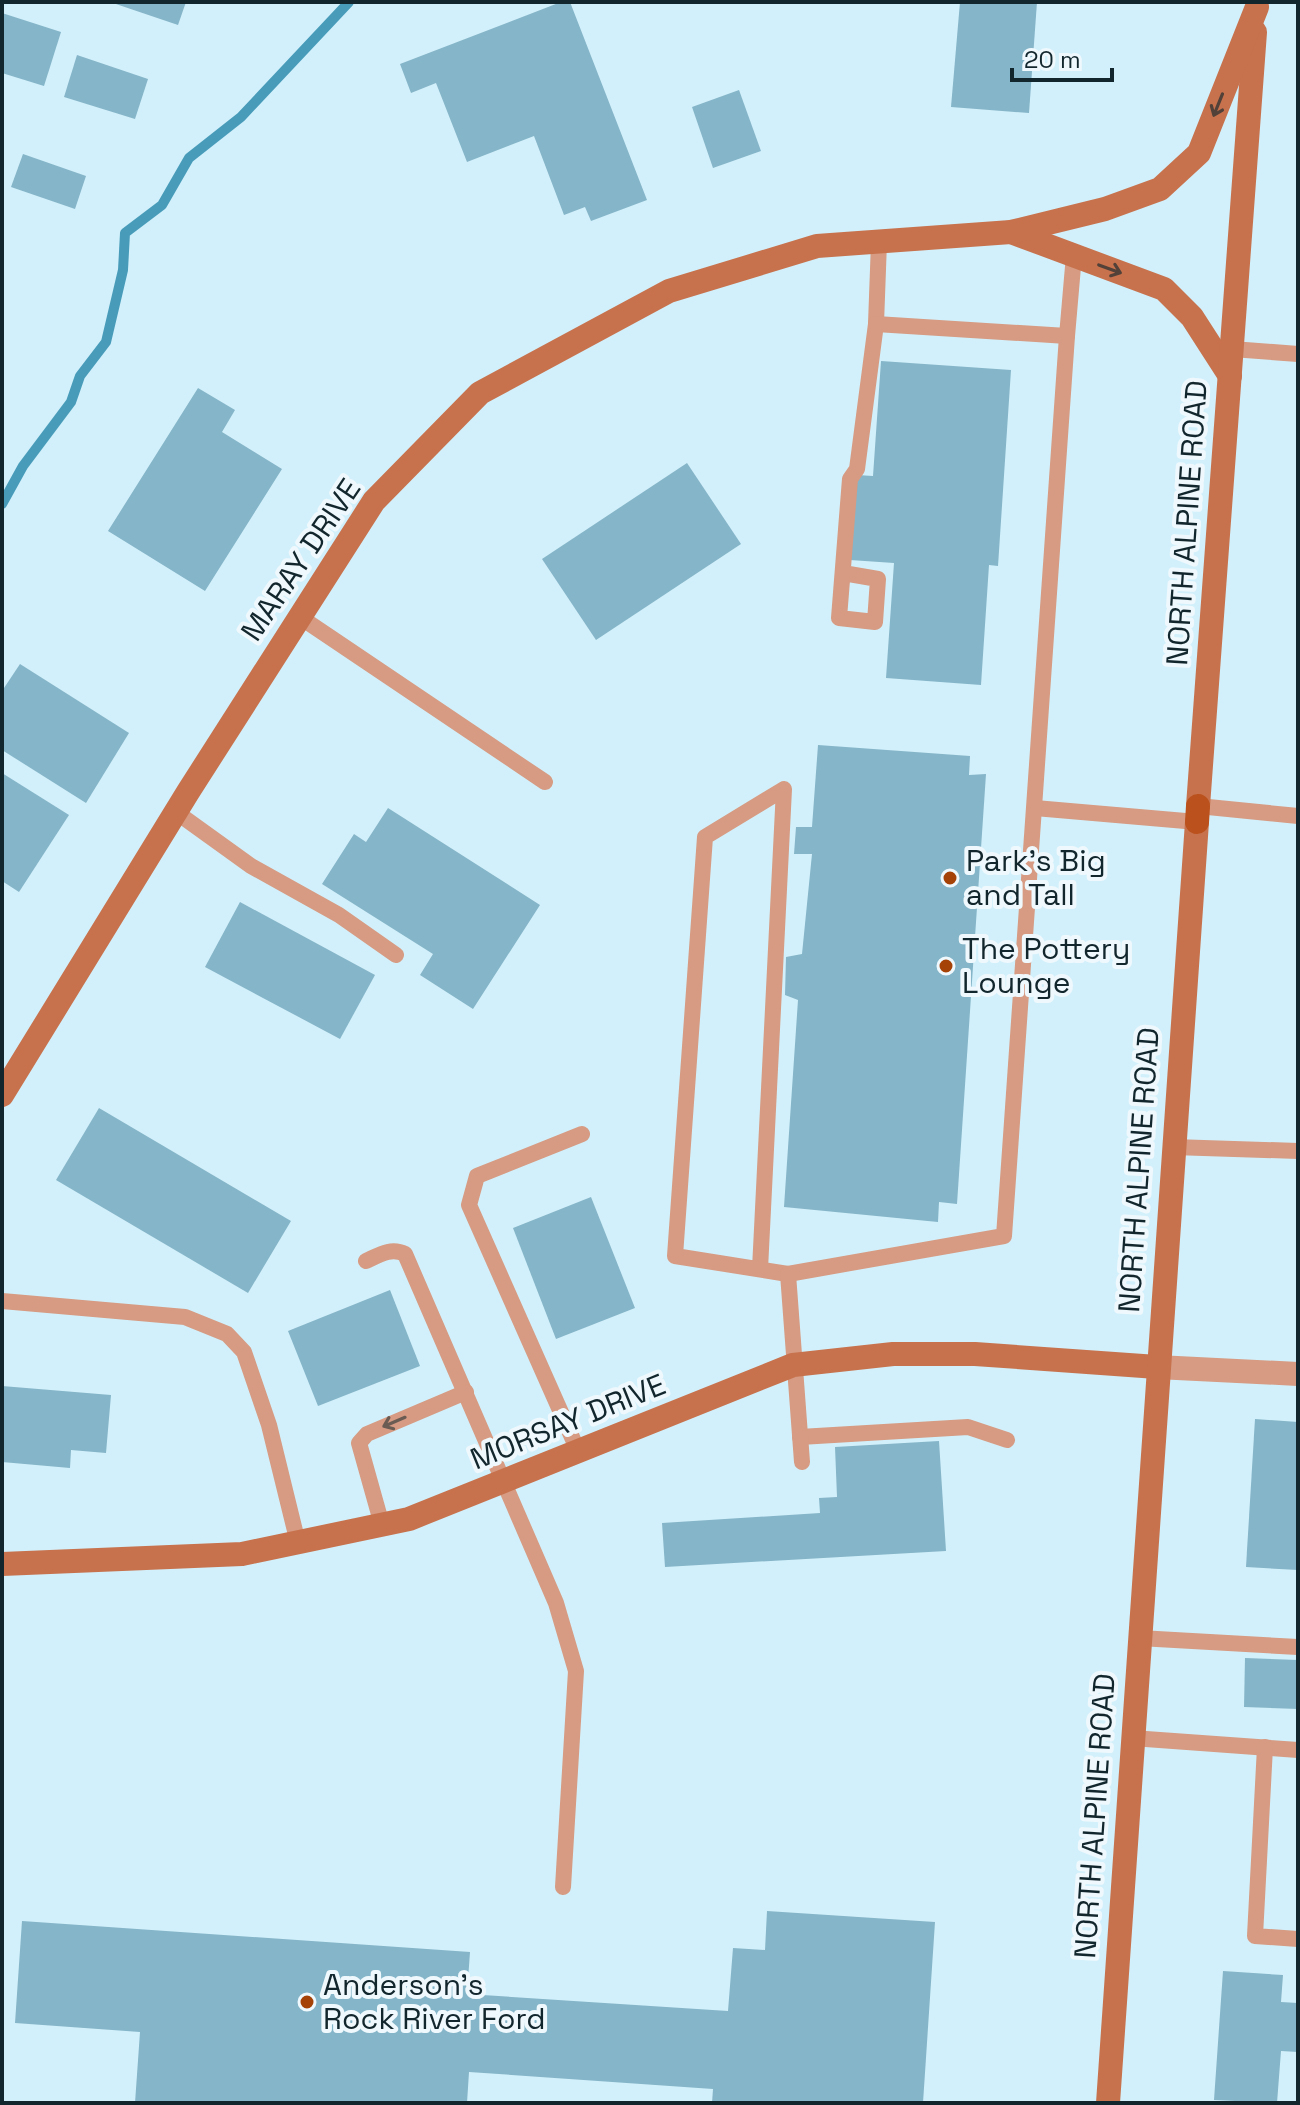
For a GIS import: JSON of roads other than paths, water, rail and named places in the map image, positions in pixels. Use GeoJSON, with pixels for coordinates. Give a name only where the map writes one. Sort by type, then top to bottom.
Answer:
{"type":"FeatureCollection","features":[{"type":"Feature","properties":{"kind":"street"},"geometry":{"type":"LineString","coordinates":[[1011,232],[1105,209],[1160,189],[1199,153],[1257,4]]}},
{"type":"Feature","properties":{"kind":"street","name":"NORTH ALPINE ROAD"},"geometry":{"type":"LineString","coordinates":[[1108,2103],[1157,1367],[1257,4]]}},
{"type":"Feature","properties":{"kind":"street"},"geometry":{"type":"LineString","coordinates":[[1011,232],[1164,289],[1192,317],[1230,376]]}},
{"type":"Feature","properties":{"kind":"street","name":"MARAY DRIVE"},"geometry":{"type":"LineString","coordinates":[[2,1095],[176,812],[374,501],[480,393],[669,291],[817,246],[1011,232]]}},
{"type":"Feature","properties":{"kind":"street","name":"MORSAY DRIVE"},"geometry":{"type":"LineString","coordinates":[[2,1564],[242,1554],[409,1519],[793,1365],[893,1354],[975,1354],[1157,1367]]}},
{"type":"Feature","properties":{"kind":"street"},"geometry":{"type":"LineString","coordinates":[[1157,1367],[1298,1374]]}},
{"type":"Feature","properties":{"kind":"lane"},"geometry":{"type":"LineString","coordinates":[[843,573],[850,479],[857,469],[876,324],[879,242]]}},
{"type":"Feature","properties":{"kind":"lane"},"geometry":{"type":"LineString","coordinates":[[760,1269],[784,789],[705,837],[675,1256],[788,1274],[1004,1236],[1074,255]]}},
{"type":"Feature","properties":{"kind":"lane"},"geometry":{"type":"LineString","coordinates":[[876,324],[1067,336]]}},
{"type":"Feature","properties":{"kind":"lane"},"geometry":{"type":"LineString","coordinates":[[1232,349],[1298,354]]}},
{"type":"Feature","properties":{"kind":"lane"},"geometry":{"type":"LineString","coordinates":[[300,617],[545,782]]}},
{"type":"Feature","properties":{"kind":"lane"},"geometry":{"type":"LineString","coordinates":[[1035,808],[1298,816]]}},
{"type":"Feature","properties":{"kind":"lane"},"geometry":{"type":"LineString","coordinates":[[176,812],[251,866],[339,915],[396,955]]}},
{"type":"Feature","properties":{"kind":"lane"},"geometry":{"type":"LineString","coordinates":[[579,1453],[469,1205],[477,1176],[582,1134]]}},
{"type":"Feature","properties":{"kind":"lane"},"geometry":{"type":"LineString","coordinates":[[1173,1147],[1298,1151]]}},
{"type":"Feature","properties":{"kind":"lane"},"geometry":{"type":"LineString","coordinates":[[366,1261],[397,1250],[405,1254],[556,1603],[576,1671],[563,1887]]}},
{"type":"Feature","properties":{"kind":"lane"},"geometry":{"type":"LineString","coordinates":[[788,1274],[802,1462]]}},
{"type":"Feature","properties":{"kind":"lane"},"geometry":{"type":"LineString","coordinates":[[2,1301],[185,1317],[227,1334],[244,1352],[269,1425],[298,1543]]}},
{"type":"Feature","properties":{"kind":"lane"},"geometry":{"type":"LineString","coordinates":[[382,1525],[359,1443],[367,1434],[466,1392]]}},
{"type":"Feature","properties":{"kind":"lane"},"geometry":{"type":"LineString","coordinates":[[800,1437],[968,1427],[1007,1440]]}},
{"type":"Feature","properties":{"kind":"lane"},"geometry":{"type":"LineString","coordinates":[[1139,1638],[1298,1647]]}},
{"type":"Feature","properties":{"kind":"lane"},"geometry":{"type":"LineString","coordinates":[[1132,1738],[1298,1750]]}},
{"type":"Feature","properties":{"kind":"lane"},"geometry":{"type":"LineString","coordinates":[[1265,1747],[1255,1936],[1298,1939]]}},
{"type":"Feature","properties":{"kind":"waterway"},"geometry":{"type":"LineString","coordinates":[[2,504],[23,466],[71,402],[80,376],[106,342],[123,270],[125,233],[162,205],[189,158],[241,117],[349,2]]}},
{"type":"Feature","properties":{"kind":"place","name":"Park's Big and Tall"},"geometry":{"type":"Point","coordinates":[950,878]}},
{"type":"Feature","properties":{"kind":"place","name":"The Pottery Lounge"},"geometry":{"type":"Point","coordinates":[946,966]}},
{"type":"Feature","properties":{"kind":"place","name":"Anderson's Rock River Ford"},"geometry":{"type":"Point","coordinates":[307,2002]}}]}
